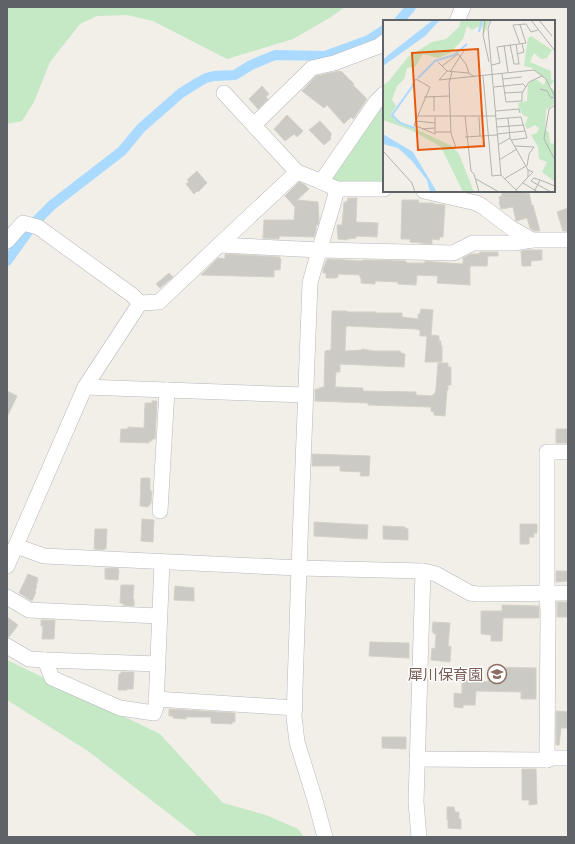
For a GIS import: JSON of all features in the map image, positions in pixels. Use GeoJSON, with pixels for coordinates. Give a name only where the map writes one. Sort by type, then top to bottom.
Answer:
{"type":"FeatureCollection","features":[{"type":"Feature","properties":{"kind":"street"},"geometry":{"type":"LineString","coordinates":[[457,20],[463,7]]}},
{"type":"Feature","properties":{"kind":"street"},"geometry":{"type":"LineString","coordinates":[[254,125],[312,68],[334,64],[379,46],[383,43]]}},
{"type":"Feature","properties":{"kind":"street"},"geometry":{"type":"LineString","coordinates":[[224,93],[297,172],[337,189],[383,190]]}},
{"type":"Feature","properties":{"kind":"street"},"geometry":{"type":"LineString","coordinates":[[321,182],[376,102],[383,95]]}},
{"type":"Feature","properties":{"kind":"street"},"geometry":{"type":"LineString","coordinates":[[7,241],[23,223],[38,227],[132,295],[140,303],[159,302],[297,172]]}},
{"type":"Feature","properties":{"kind":"street"},"geometry":{"type":"LineString","coordinates":[[325,837],[297,742],[294,717],[310,283],[337,189]]}},
{"type":"Feature","properties":{"kind":"street"},"geometry":{"type":"LineString","coordinates":[[428,192],[476,203],[482,198],[511,228],[532,240]]}},
{"type":"Feature","properties":{"kind":"street"},"geometry":{"type":"LineString","coordinates":[[219,245],[319,250],[453,253],[473,243],[514,243],[532,240],[568,240]]}},
{"type":"Feature","properties":{"kind":"street"},"geometry":{"type":"LineString","coordinates":[[7,566],[86,387],[140,303]]}},
{"type":"Feature","properties":{"kind":"street"},"geometry":{"type":"LineString","coordinates":[[86,387],[305,395]]}},
{"type":"Feature","properties":{"kind":"street"},"geometry":{"type":"LineString","coordinates":[[160,511],[167,390]]}},
{"type":"Feature","properties":{"kind":"street"},"geometry":{"type":"LineString","coordinates":[[547,760],[547,452],[568,452]]}},
{"type":"Feature","properties":{"kind":"street"},"geometry":{"type":"LineString","coordinates":[[16,546],[44,556],[299,568],[423,571],[436,574],[470,593],[568,593]]}},
{"type":"Feature","properties":{"kind":"street"},"geometry":{"type":"LineString","coordinates":[[45,660],[52,678],[120,708],[154,713],[156,706],[162,562]]}},
{"type":"Feature","properties":{"kind":"street"},"geometry":{"type":"LineString","coordinates":[[420,837],[416,802],[423,571]]}},
{"type":"Feature","properties":{"kind":"street"},"geometry":{"type":"LineString","coordinates":[[7,597],[29,610],[159,616]]}},
{"type":"Feature","properties":{"kind":"street"},"geometry":{"type":"LineString","coordinates":[[7,646],[29,659],[158,664]]}},
{"type":"Feature","properties":{"kind":"street"},"geometry":{"type":"LineString","coordinates":[[156,699],[295,708]]}},
{"type":"Feature","properties":{"kind":"street"},"geometry":{"type":"LineString","coordinates":[[417,759],[547,760],[552,758],[568,758]]}},
{"type":"Feature","properties":{"kind":"green space"},"geometry":{"type":"Polygon","coordinates":[[[7,7],[345,7],[293,39],[227,59],[153,21],[127,15],[97,16],[80,24],[50,62],[34,102],[22,121],[7,124],[7,7]]]}},
{"type":"Feature","properties":{"kind":"green space"},"geometry":{"type":"Polygon","coordinates":[[[383,102],[383,183],[330,181],[383,102]]]}},
{"type":"Feature","properties":{"kind":"green space"},"geometry":{"type":"Polygon","coordinates":[[[7,660],[160,734],[223,803],[266,815],[298,829],[304,837],[197,837],[88,751],[7,700],[7,660]]]}},
{"type":"Feature","properties":{"kind":"building"},"geometry":{"type":"Polygon","coordinates":[[[341,71],[354,84],[353,85],[367,99],[354,118],[353,119],[351,117],[344,124],[327,105],[324,108],[302,91],[316,76],[341,71]]]}},
{"type":"Feature","properties":{"kind":"building"},"geometry":{"type":"Polygon","coordinates":[[[262,86],[269,94],[266,97],[268,99],[258,109],[249,99],[262,86]]]}},
{"type":"Feature","properties":{"kind":"building"},"geometry":{"type":"Polygon","coordinates":[[[287,115],[303,131],[297,137],[294,134],[285,141],[274,129],[287,115]]]}},
{"type":"Feature","properties":{"kind":"building"},"geometry":{"type":"Polygon","coordinates":[[[320,121],[331,133],[331,139],[324,145],[309,130],[320,121]]]}},
{"type":"Feature","properties":{"kind":"building"},"geometry":{"type":"Polygon","coordinates":[[[197,171],[207,183],[194,194],[186,184],[189,182],[187,180],[197,171]]]}},
{"type":"Feature","properties":{"kind":"building"},"geometry":{"type":"Polygon","coordinates":[[[299,182],[309,189],[297,200],[318,202],[319,221],[318,225],[316,225],[314,237],[279,236],[279,239],[263,238],[264,220],[294,220],[295,207],[285,196],[299,182]]]}},
{"type":"Feature","properties":{"kind":"building"},"geometry":{"type":"Polygon","coordinates":[[[501,192],[529,193],[540,231],[534,231],[530,228],[527,218],[516,221],[513,207],[501,209],[499,197],[502,196],[501,192]]]}},
{"type":"Feature","properties":{"kind":"building"},"geometry":{"type":"Polygon","coordinates":[[[348,198],[357,198],[356,222],[378,223],[377,237],[356,236],[356,238],[347,240],[338,239],[337,225],[342,225],[344,202],[347,202],[348,198]]]}},
{"type":"Feature","properties":{"kind":"building"},"geometry":{"type":"Polygon","coordinates":[[[402,200],[419,200],[418,203],[445,205],[443,237],[440,237],[439,240],[432,239],[432,244],[410,242],[410,239],[401,239],[402,200]]]}},
{"type":"Feature","properties":{"kind":"building"},"geometry":{"type":"Polygon","coordinates":[[[568,208],[568,231],[563,231],[557,212],[568,208]]]}},
{"type":"Feature","properties":{"kind":"building"},"geometry":{"type":"Polygon","coordinates":[[[542,250],[542,260],[531,261],[531,266],[522,266],[521,251],[542,250]]]}},
{"type":"Feature","properties":{"kind":"building"},"geometry":{"type":"Polygon","coordinates":[[[480,252],[498,252],[498,256],[488,256],[487,266],[470,266],[470,285],[437,283],[438,276],[417,275],[416,285],[398,284],[398,282],[375,281],[375,284],[361,283],[360,275],[338,274],[338,277],[336,278],[326,278],[326,273],[323,273],[327,259],[406,261],[406,263],[425,263],[425,261],[463,264],[463,258],[471,254],[479,254],[480,252]]]}},
{"type":"Feature","properties":{"kind":"building"},"geometry":{"type":"Polygon","coordinates":[[[225,254],[280,257],[280,270],[274,270],[274,277],[201,275],[218,258],[225,259],[225,254]]]}},
{"type":"Feature","properties":{"kind":"building"},"geometry":{"type":"Polygon","coordinates":[[[169,273],[173,277],[160,288],[156,284],[169,273]]]}},
{"type":"Feature","properties":{"kind":"building"},"geometry":{"type":"Polygon","coordinates":[[[421,309],[433,310],[431,335],[439,336],[439,341],[441,341],[442,346],[442,362],[425,362],[427,336],[420,336],[420,330],[346,326],[345,351],[362,349],[374,351],[400,351],[401,353],[405,354],[404,367],[340,364],[340,372],[336,372],[335,387],[363,388],[363,391],[416,392],[416,395],[433,396],[436,388],[438,363],[448,363],[448,367],[451,367],[451,385],[448,385],[447,390],[445,416],[434,415],[434,412],[431,411],[431,407],[368,405],[368,403],[315,401],[315,389],[324,387],[325,351],[331,350],[332,311],[402,313],[402,317],[418,319],[418,314],[420,314],[421,309]]]}},
{"type":"Feature","properties":{"kind":"building"},"geometry":{"type":"Polygon","coordinates":[[[7,391],[17,396],[7,417],[7,391]]]}},
{"type":"Feature","properties":{"kind":"building"},"geometry":{"type":"Polygon","coordinates":[[[152,401],[157,401],[155,439],[149,441],[149,443],[120,442],[121,429],[128,429],[128,427],[144,428],[145,403],[152,403],[152,401]]]}},
{"type":"Feature","properties":{"kind":"building"},"geometry":{"type":"Polygon","coordinates":[[[556,429],[568,429],[568,443],[556,443],[556,429]]]}},
{"type":"Feature","properties":{"kind":"building"},"geometry":{"type":"Polygon","coordinates":[[[312,454],[370,456],[369,476],[360,476],[361,472],[340,471],[340,466],[312,466],[312,454]]]}},
{"type":"Feature","properties":{"kind":"building"},"geometry":{"type":"Polygon","coordinates":[[[141,478],[150,478],[150,491],[152,491],[151,503],[148,507],[140,506],[141,478]]]}},
{"type":"Feature","properties":{"kind":"building"},"geometry":{"type":"Polygon","coordinates":[[[142,519],[154,520],[153,542],[141,541],[142,519]]]}},
{"type":"Feature","properties":{"kind":"building"},"geometry":{"type":"Polygon","coordinates":[[[314,522],[368,525],[367,539],[314,536],[314,522]]]}},
{"type":"Feature","properties":{"kind":"building"},"geometry":{"type":"Polygon","coordinates":[[[520,524],[537,524],[537,533],[534,533],[534,537],[529,537],[529,544],[520,544],[520,524]]]}},
{"type":"Feature","properties":{"kind":"building"},"geometry":{"type":"Polygon","coordinates":[[[383,526],[405,527],[408,529],[408,540],[383,539],[383,526]]]}},
{"type":"Feature","properties":{"kind":"building"},"geometry":{"type":"Polygon","coordinates":[[[95,529],[107,529],[106,549],[104,550],[94,549],[95,529]]]}},
{"type":"Feature","properties":{"kind":"building"},"geometry":{"type":"Polygon","coordinates":[[[105,568],[118,568],[118,580],[105,579],[105,568]]]}},
{"type":"Feature","properties":{"kind":"building"},"geometry":{"type":"Polygon","coordinates":[[[556,571],[568,571],[568,581],[556,582],[556,571]]]}},
{"type":"Feature","properties":{"kind":"building"},"geometry":{"type":"Polygon","coordinates":[[[28,574],[38,578],[36,592],[32,601],[19,593],[28,574]]]}},
{"type":"Feature","properties":{"kind":"building"},"geometry":{"type":"Polygon","coordinates":[[[121,585],[134,585],[134,606],[123,605],[123,603],[120,603],[121,585]]]}},
{"type":"Feature","properties":{"kind":"building"},"geometry":{"type":"Polygon","coordinates":[[[175,586],[194,588],[194,601],[174,600],[175,586]]]}},
{"type":"Feature","properties":{"kind":"building"},"geometry":{"type":"Polygon","coordinates":[[[557,602],[568,602],[568,617],[557,617],[557,602]]]}},
{"type":"Feature","properties":{"kind":"building"},"geometry":{"type":"Polygon","coordinates":[[[502,605],[539,606],[539,618],[503,618],[502,641],[491,641],[491,635],[481,634],[481,611],[502,611],[502,605]]]}},
{"type":"Feature","properties":{"kind":"building"},"geometry":{"type":"Polygon","coordinates":[[[7,617],[18,625],[9,637],[7,637],[7,617]]]}},
{"type":"Feature","properties":{"kind":"building"},"geometry":{"type":"Polygon","coordinates":[[[41,620],[55,620],[54,639],[42,639],[43,626],[41,626],[41,620]]]}},
{"type":"Feature","properties":{"kind":"building"},"geometry":{"type":"Polygon","coordinates":[[[433,622],[450,623],[448,646],[451,647],[450,662],[431,660],[432,648],[435,649],[436,634],[432,631],[433,622]]]}},
{"type":"Feature","properties":{"kind":"building"},"geometry":{"type":"Polygon","coordinates":[[[370,642],[409,643],[409,658],[369,656],[370,642]]]}},
{"type":"Feature","properties":{"kind":"building"},"geometry":{"type":"Polygon","coordinates":[[[489,667],[536,668],[536,699],[521,699],[521,692],[476,691],[475,705],[463,705],[463,708],[454,707],[454,693],[462,694],[462,680],[488,682],[489,667]]]}},
{"type":"Feature","properties":{"kind":"building"},"geometry":{"type":"Polygon","coordinates":[[[121,672],[134,672],[133,689],[118,690],[119,674],[121,674],[121,672]]]}},
{"type":"Feature","properties":{"kind":"building"},"geometry":{"type":"Polygon","coordinates":[[[169,709],[235,713],[235,722],[232,722],[232,724],[211,723],[211,717],[186,717],[186,719],[173,718],[173,716],[169,716],[169,709]]]}},
{"type":"Feature","properties":{"kind":"building"},"geometry":{"type":"Polygon","coordinates":[[[556,711],[568,712],[568,728],[561,728],[559,745],[556,745],[556,711]]]}},
{"type":"Feature","properties":{"kind":"building"},"geometry":{"type":"Polygon","coordinates":[[[382,737],[406,737],[406,749],[382,748],[382,737]]]}},
{"type":"Feature","properties":{"kind":"building"},"geometry":{"type":"Polygon","coordinates":[[[522,769],[536,769],[537,804],[529,805],[529,800],[522,800],[522,769]]]}},
{"type":"Feature","properties":{"kind":"building"},"geometry":{"type":"Polygon","coordinates":[[[447,807],[454,807],[455,812],[459,812],[461,829],[448,828],[447,807]]]}},
{"type":"Feature","properties":{"kind":"waterway"},"geometry":{"type":"LineString","coordinates":[[400,20],[411,7]]}},
{"type":"Feature","properties":{"kind":"waterway"},"geometry":{"type":"LineString","coordinates":[[37,220],[52,205],[122,151],[141,128],[181,93],[206,78],[235,75],[251,65],[275,55],[325,56],[369,40],[383,31]]}},
{"type":"Feature","properties":{"kind":"waterway"},"geometry":{"type":"LineString","coordinates":[[7,261],[30,229]]}},
{"type":"Feature","properties":{"kind":"place","name":"犀川保育園"},"geometry":{"type":"Point","coordinates":[497,674]}}]}
